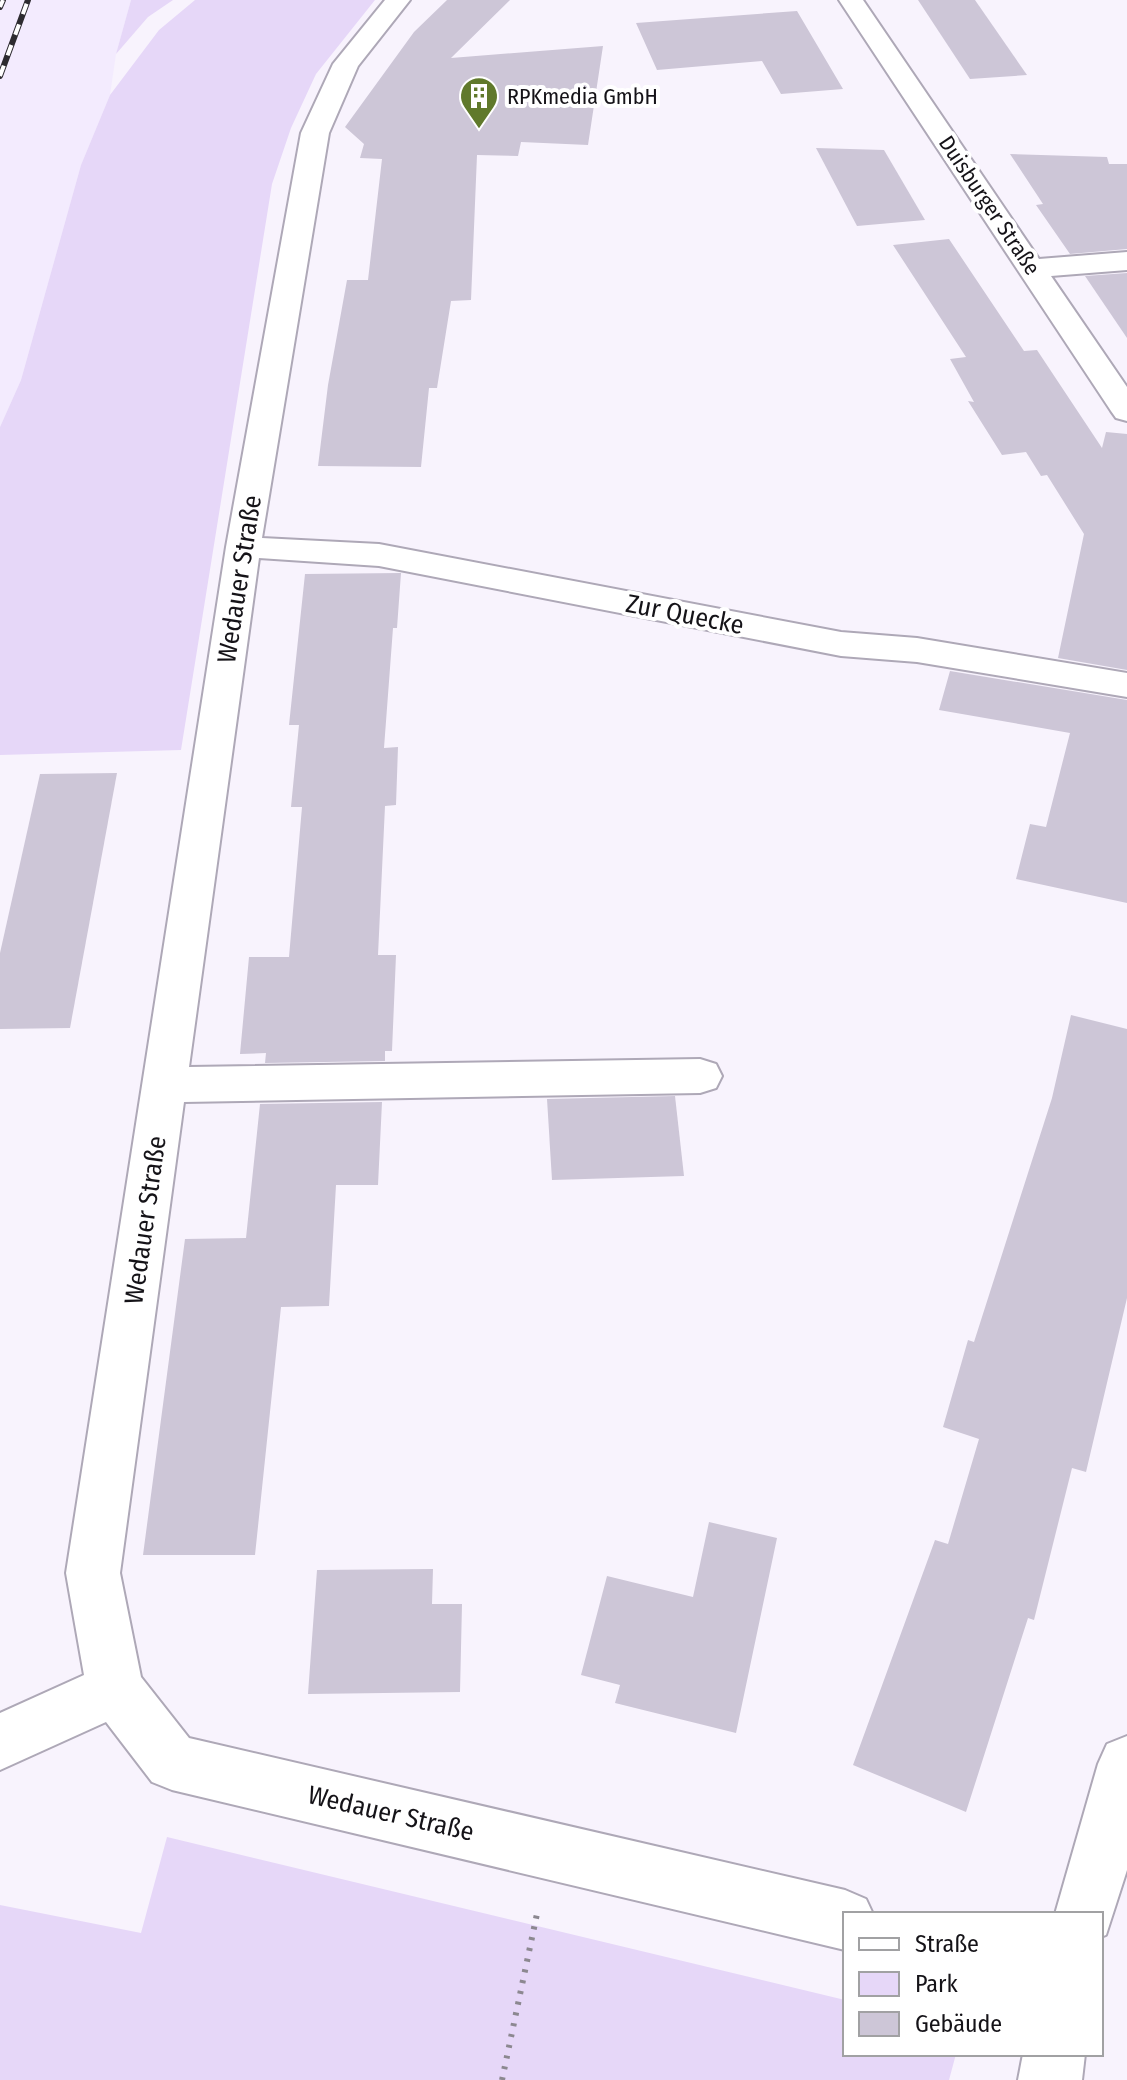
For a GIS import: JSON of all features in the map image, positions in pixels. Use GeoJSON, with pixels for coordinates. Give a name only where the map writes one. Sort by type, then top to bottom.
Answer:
{"type":"FeatureCollection","features":[{"type":"Feature","properties":{"kind":"street","name":"Wedauer Straße"},"geometry":{"type":"LineString","coordinates":[[398,0],[346,64],[315,133],[243,547],[93,1573],[115,1689],[172,1762],[843,1920]]}},
{"type":"Feature","properties":{"kind":"street","name":"Duisburger Straße"},"geometry":{"type":"LineString","coordinates":[[851,0],[1127,411]]}},
{"type":"Feature","properties":{"kind":"street"},"geometry":{"type":"LineString","coordinates":[[1033,268],[1127,261]]}},
{"type":"Feature","properties":{"kind":"street","name":"Zur Quecke"},"geometry":{"type":"LineString","coordinates":[[243,547],[379,555],[841,644],[917,650],[1127,685]]}},
{"type":"Feature","properties":{"kind":"street"},"geometry":{"type":"LineString","coordinates":[[164,1085],[700,1076]]}},
{"type":"Feature","properties":{"kind":"street"},"geometry":{"type":"LineString","coordinates":[[0,1742],[115,1689]]}},
{"type":"Feature","properties":{"kind":"street"},"geometry":{"type":"LineString","coordinates":[[1086,1912],[1127,1764]]}},
{"type":"Feature","properties":{"kind":"street"},"geometry":{"type":"LineString","coordinates":[[1050,2080],[1054,2056]]}},
{"type":"Feature","properties":{"kind":"path"},"geometry":{"type":"LineString","coordinates":[[502,2080],[550,1849]]}},
{"type":"Feature","properties":{"kind":"shaded area"},"geometry":{"type":"Polygon","coordinates":[[[0,0],[131,0],[116,54],[110,95],[81,165],[21,380],[0,427],[0,0]]]}},
{"type":"Feature","properties":{"kind":"green space"},"geometry":{"type":"Polygon","coordinates":[[[131,0],[173,0],[148,17],[116,54],[131,0]]]}},
{"type":"Feature","properties":{"kind":"green space"},"geometry":{"type":"Polygon","coordinates":[[[195,0],[375,0],[316,74],[291,128],[272,184],[181,750],[0,755],[0,427],[21,380],[81,165],[110,95],[159,30],[195,0]]]}},
{"type":"Feature","properties":{"kind":"green space"},"geometry":{"type":"Polygon","coordinates":[[[167,1837],[843,2000],[843,2056],[955,2056],[949,2080],[0,2080],[0,1905],[141,1933],[167,1837]]]}},
{"type":"Feature","properties":{"kind":"building"},"geometry":{"type":"Polygon","coordinates":[[[447,0],[510,0],[451,58],[603,46],[588,145],[521,142],[518,156],[477,155],[471,300],[451,301],[437,388],[429,388],[421,467],[318,466],[328,385],[347,280],[368,280],[382,159],[360,158],[364,144],[345,127],[414,32],[447,0]]]}},
{"type":"Feature","properties":{"kind":"building"},"geometry":{"type":"Polygon","coordinates":[[[918,0],[975,0],[1027,75],[970,79],[918,0]]]}},
{"type":"Feature","properties":{"kind":"building"},"geometry":{"type":"Polygon","coordinates":[[[797,11],[843,89],[781,94],[762,61],[657,70],[636,23],[797,11]]]}},
{"type":"Feature","properties":{"kind":"building"},"geometry":{"type":"Polygon","coordinates":[[[816,148],[884,150],[925,220],[857,226],[816,148]]]}},
{"type":"Feature","properties":{"kind":"building"},"geometry":{"type":"Polygon","coordinates":[[[1010,154],[1107,157],[1109,164],[1127,164],[1127,249],[1070,254],[1036,205],[1043,204],[1010,154]]]}},
{"type":"Feature","properties":{"kind":"building"},"geometry":{"type":"Polygon","coordinates":[[[949,239],[1024,351],[1037,350],[1102,448],[1106,432],[1127,434],[1127,670],[1058,658],[1084,534],[1047,475],[1041,476],[1026,452],[1002,455],[968,401],[974,402],[950,359],[966,357],[893,245],[949,239]]]}},
{"type":"Feature","properties":{"kind":"building"},"geometry":{"type":"Polygon","coordinates":[[[1127,273],[1127,338],[1085,276],[1127,273]]]}},
{"type":"Feature","properties":{"kind":"building"},"geometry":{"type":"Polygon","coordinates":[[[401,573],[397,628],[393,628],[384,748],[398,747],[396,805],[385,806],[378,955],[396,955],[392,1051],[385,1051],[385,1061],[265,1063],[266,1053],[240,1054],[249,957],[289,957],[302,807],[291,807],[299,725],[289,725],[305,574],[401,573]]]}},
{"type":"Feature","properties":{"kind":"building"},"geometry":{"type":"Polygon","coordinates":[[[950,671],[1127,700],[1127,903],[1016,879],[1030,824],[1046,827],[1070,733],[939,710],[950,671]]]}},
{"type":"Feature","properties":{"kind":"building"},"geometry":{"type":"Polygon","coordinates":[[[117,773],[70,1028],[0,1029],[0,953],[40,774],[117,773]]]}},
{"type":"Feature","properties":{"kind":"building"},"geometry":{"type":"Polygon","coordinates":[[[1071,1015],[1127,1029],[1127,1298],[1086,1472],[1072,1468],[1034,1620],[1028,1618],[966,1812],[853,1765],[935,1540],[948,1544],[979,1439],[943,1427],[968,1340],[974,1342],[1052,1098],[1071,1015]]]}},
{"type":"Feature","properties":{"kind":"building"},"geometry":{"type":"Polygon","coordinates":[[[675,1096],[684,1176],[552,1180],[547,1099],[675,1096]]]}},
{"type":"Feature","properties":{"kind":"building"},"geometry":{"type":"Polygon","coordinates":[[[382,1102],[378,1185],[336,1185],[329,1306],[281,1307],[255,1555],[143,1555],[185,1239],[246,1238],[260,1104],[382,1102]]]}},
{"type":"Feature","properties":{"kind":"building"},"geometry":{"type":"Polygon","coordinates":[[[709,1522],[777,1538],[736,1733],[615,1703],[620,1685],[581,1675],[607,1576],[693,1597],[709,1522]]]}},
{"type":"Feature","properties":{"kind":"building"},"geometry":{"type":"Polygon","coordinates":[[[433,1569],[432,1604],[462,1604],[460,1692],[308,1694],[317,1570],[433,1569]]]}},
{"type":"Feature","properties":{"kind":"railway"},"geometry":{"type":"LineString","coordinates":[[0,7],[3,0]]}},
{"type":"Feature","properties":{"kind":"railway"},"geometry":{"type":"LineString","coordinates":[[0,76],[28,0]]}},
{"type":"Feature","properties":{"kind":"place","name":"RPKmedia GmbH"},"geometry":{"type":"Point","coordinates":[479,130]}}]}
